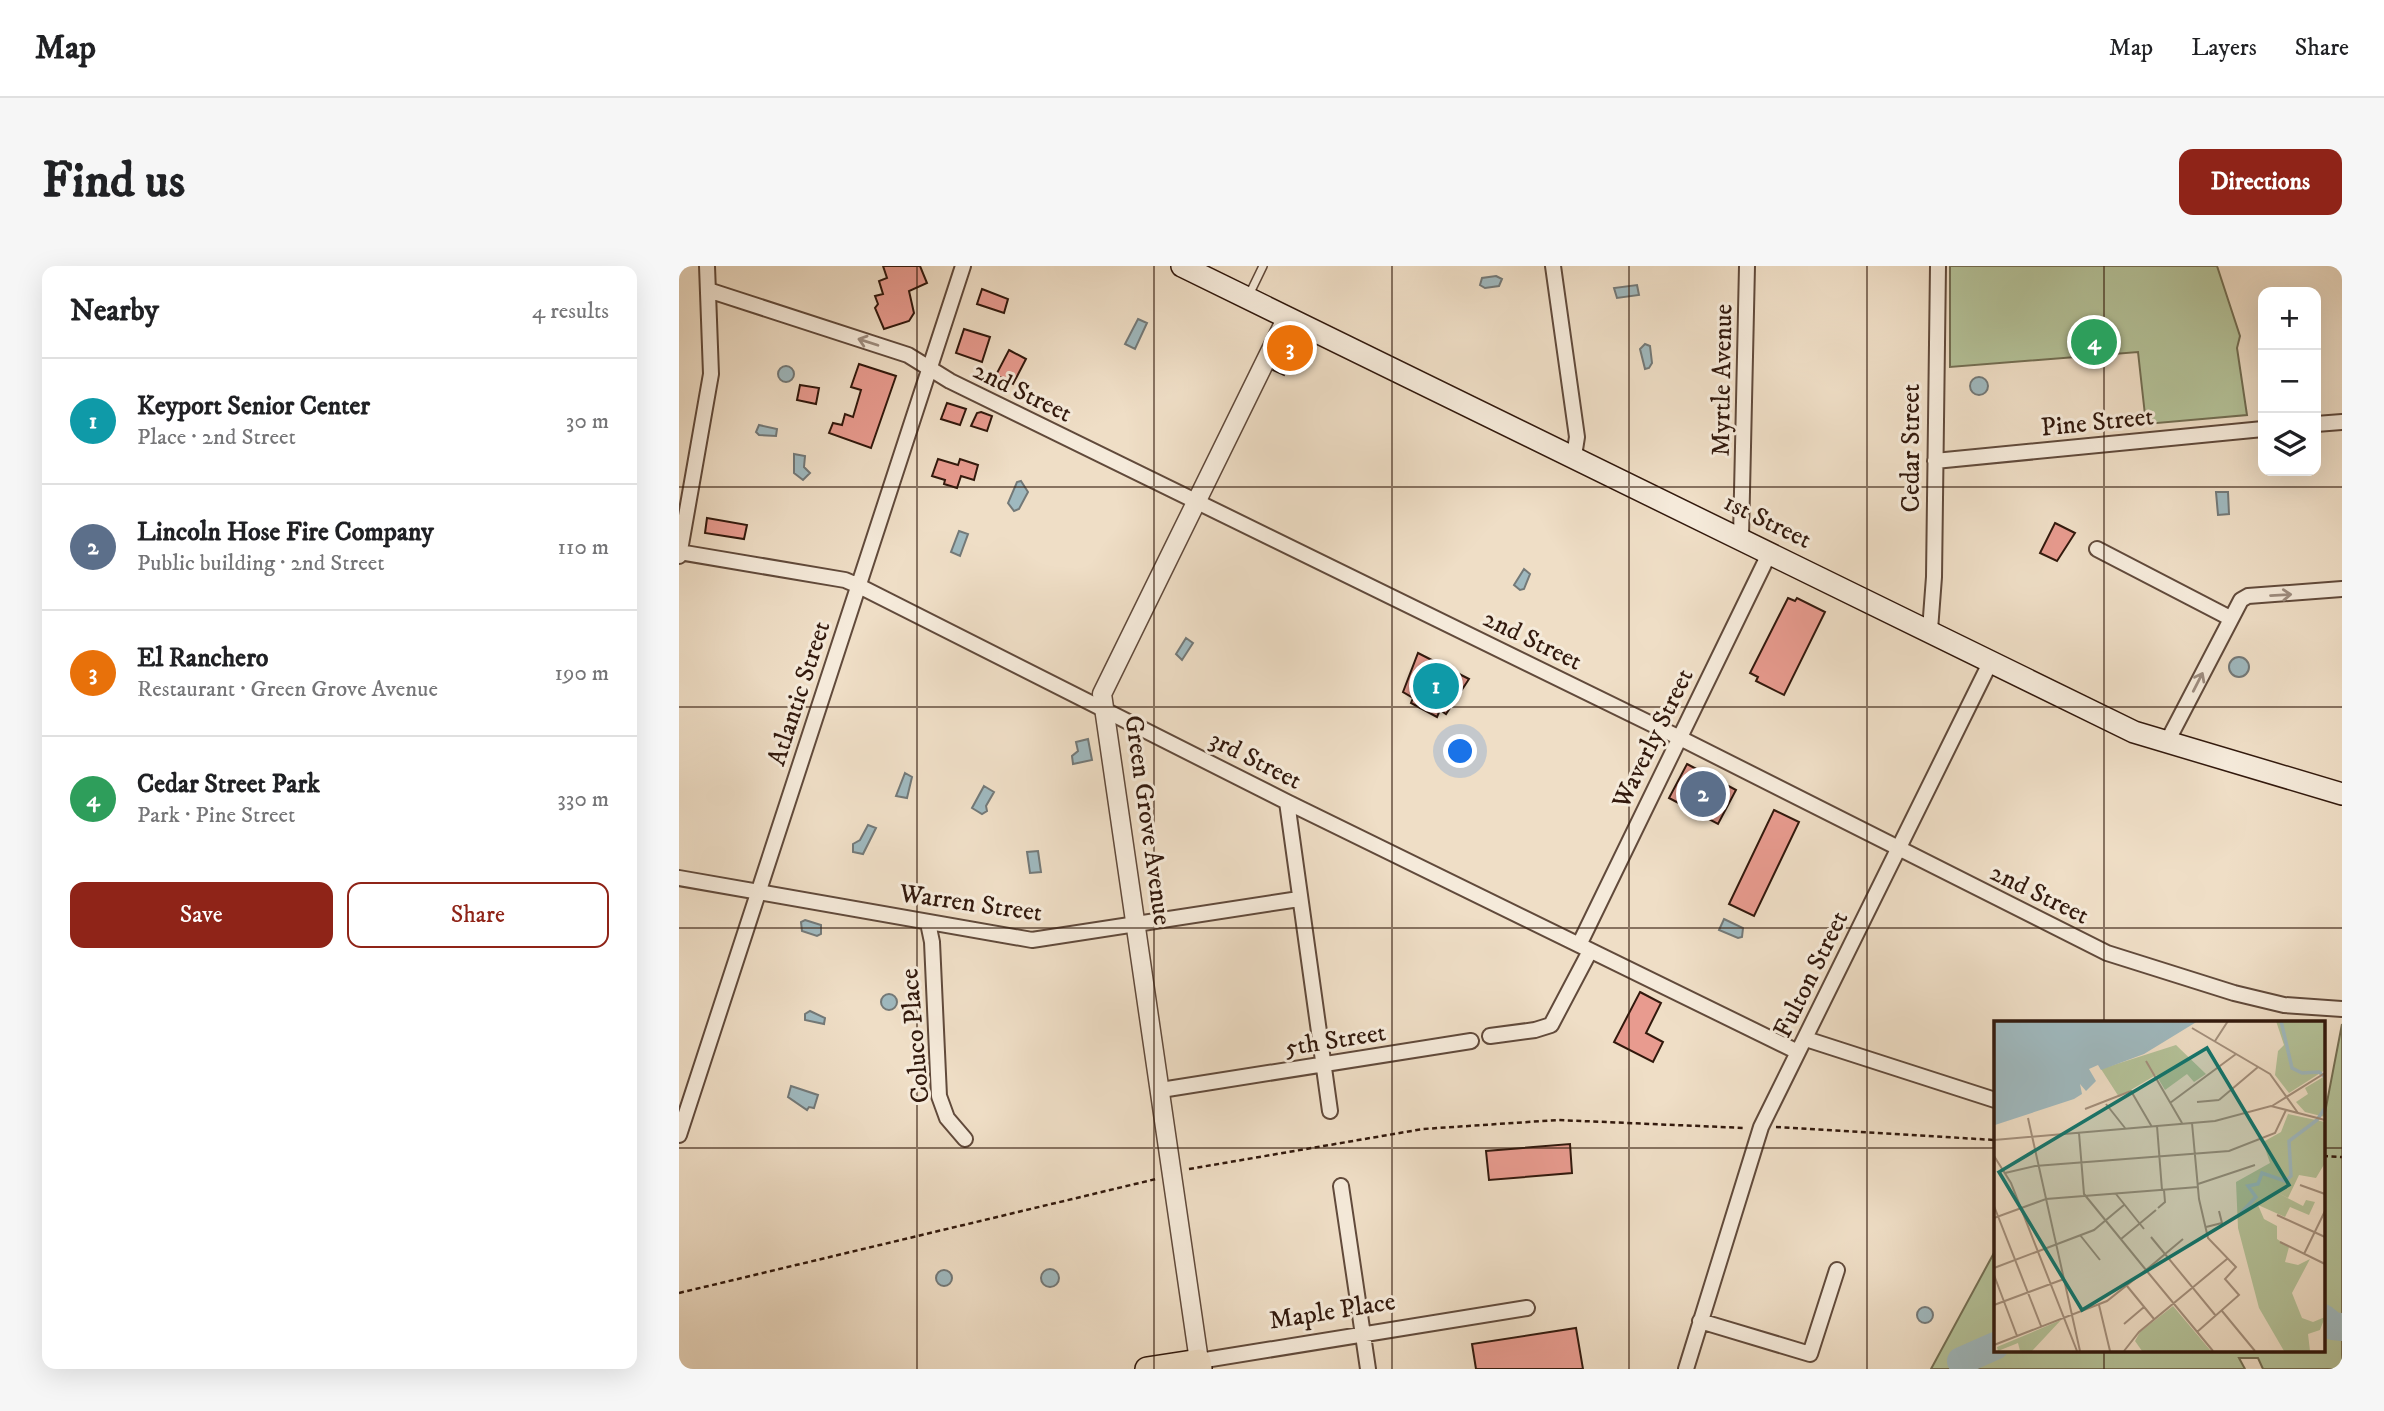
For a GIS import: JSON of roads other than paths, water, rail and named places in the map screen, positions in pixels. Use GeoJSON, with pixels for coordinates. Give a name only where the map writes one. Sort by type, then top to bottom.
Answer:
{"type":"FeatureCollection","features":[{"type":"Feature","properties":{"kind":"main road","name":"1st Street"},"geometry":{"type":"LineString","coordinates":[[1181,266],[1741,537],[2134,732],[2342,794]]}},
{"type":"Feature","properties":{"kind":"main road","name":"Maple Place"},"geometry":{"type":"LineString","coordinates":[[1147,1369],[1200,1365]]}},
{"type":"Feature","properties":{"kind":"street"},"geometry":{"type":"LineString","coordinates":[[679,554],[711,374],[707,266]]}},
{"type":"Feature","properties":{"kind":"street","name":"Atlantic Street"},"geometry":{"type":"LineString","coordinates":[[680,1127],[964,266]]}},
{"type":"Feature","properties":{"kind":"street"},"geometry":{"type":"LineString","coordinates":[[1553,266],[1577,437],[1574,456]]}},
{"type":"Feature","properties":{"kind":"street","name":"Myrtle Avenue"},"geometry":{"type":"LineString","coordinates":[[1741,537],[1747,266]]}},
{"type":"Feature","properties":{"kind":"street","name":"Cedar Street"},"geometry":{"type":"LineString","coordinates":[[1930,630],[1938,266]]}},
{"type":"Feature","properties":{"kind":"street","name":"2nd Street"},"geometry":{"type":"LineString","coordinates":[[708,290],[908,355],[930,369],[1196,503],[1680,738],[2107,953],[2234,993],[2284,1004],[2342,1009]]}},
{"type":"Feature","properties":{"kind":"street","name":"Green Grove Avenue"},"geometry":{"type":"LineString","coordinates":[[1200,1365],[1102,694],[1287,317]]}},
{"type":"Feature","properties":{"kind":"street"},"geometry":{"type":"LineString","coordinates":[[2321,424],[2342,422]]}},
{"type":"Feature","properties":{"kind":"street","name":"Pine Street"},"geometry":{"type":"LineString","coordinates":[[1935,461],[2258,429]]}},
{"type":"Feature","properties":{"kind":"street"},"geometry":{"type":"LineString","coordinates":[[2097,549],[2230,618]]}},
{"type":"Feature","properties":{"kind":"street","name":"Waverly Street"},"geometry":{"type":"LineString","coordinates":[[1515,1032],[1551,1025],[1680,738],[1770,552]]}},
{"type":"Feature","properties":{"kind":"street","name":"3rd Street"},"geometry":{"type":"LineString","coordinates":[[679,554],[845,580],[859,586],[1287,802],[1798,1052]]}},
{"type":"Feature","properties":{"kind":"street"},"geometry":{"type":"LineString","coordinates":[[2167,742],[2241,600],[2248,596],[2342,589]]}},
{"type":"Feature","properties":{"kind":"street","name":"Fulton Street"},"geometry":{"type":"LineString","coordinates":[[1686,1369],[1748,1160],[1798,1052],[1991,661]]}},
{"type":"Feature","properties":{"kind":"street"},"geometry":{"type":"LineString","coordinates":[[1287,802],[1330,1111]]}},
{"type":"Feature","properties":{"kind":"street","name":"Warren Street"},"geometry":{"type":"LineString","coordinates":[[679,878],[1032,940],[1299,899]]}},
{"type":"Feature","properties":{"kind":"street","name":"Coluco Place"},"geometry":{"type":"LineString","coordinates":[[928,923],[932,942],[939,1096],[947,1118],[965,1139]]}},
{"type":"Feature","properties":{"kind":"street","name":"5th Street"},"geometry":{"type":"LineString","coordinates":[[1490,1035],[1515,1032]]}},
{"type":"Feature","properties":{"kind":"street"},"geometry":{"type":"LineString","coordinates":[[1805,1039],[1994,1099]]}},
{"type":"Feature","properties":{"kind":"street","name":"5th Street"},"geometry":{"type":"LineString","coordinates":[[1161,1090],[1471,1041]]}},
{"type":"Feature","properties":{"kind":"street"},"geometry":{"type":"LineString","coordinates":[[1341,1186],[1368,1369]]}},
{"type":"Feature","properties":{"kind":"street"},"geometry":{"type":"LineString","coordinates":[[1806,1369],[1837,1270]]}},
{"type":"Feature","properties":{"kind":"street","name":"Maple Place"},"geometry":{"type":"LineString","coordinates":[[1200,1365],[1363,1333],[1527,1308]]}},
{"type":"Feature","properties":{"kind":"street"},"geometry":{"type":"LineString","coordinates":[[1700,1321],[1810,1353]]}},
{"type":"Feature","properties":{"kind":"lane"},"geometry":{"type":"LineString","coordinates":[[1248,298],[1263,266]]}},
{"type":"Feature","properties":{"kind":"lane","name":"5th Street"},"geometry":{"type":"LineString","coordinates":[[1471,1041],[1490,1035]]}},
{"type":"Feature","properties":{"kind":"water"},"geometry":{"type":"Polygon","coordinates":[[[1496,276],[1502,279],[1499,286],[1485,288],[1480,285],[1482,278],[1496,276]]]}},
{"type":"Feature","properties":{"kind":"water"},"geometry":{"type":"Polygon","coordinates":[[[1637,285],[1639,295],[1617,298],[1614,288],[1637,285]]]}},
{"type":"Feature","properties":{"kind":"water"},"geometry":{"type":"Polygon","coordinates":[[[1138,319],[1147,323],[1135,349],[1125,344],[1138,319]]]}},
{"type":"Feature","properties":{"kind":"water"},"geometry":{"type":"Polygon","coordinates":[[[1645,344],[1650,346],[1652,363],[1645,369],[1640,349],[1645,344]]]}},
{"type":"Feature","properties":{"kind":"water"},"geometry":{"type":"Polygon","coordinates":[[[783,366],[789,366],[794,374],[792,380],[783,382],[778,377],[778,371],[783,366]]]}},
{"type":"Feature","properties":{"kind":"water"},"geometry":{"type":"Polygon","coordinates":[[[1979,377],[1985,380],[1988,386],[1985,392],[1979,395],[1973,392],[1970,386],[1973,380],[1979,377]]]}},
{"type":"Feature","properties":{"kind":"water"},"geometry":{"type":"Polygon","coordinates":[[[759,425],[777,429],[776,436],[759,435],[756,432],[759,425]]]}},
{"type":"Feature","properties":{"kind":"water"},"geometry":{"type":"Polygon","coordinates":[[[794,454],[805,456],[804,467],[810,473],[803,480],[794,473],[794,454]]]}},
{"type":"Feature","properties":{"kind":"water"},"geometry":{"type":"Polygon","coordinates":[[[1021,481],[1028,492],[1019,509],[1014,511],[1008,503],[1017,482],[1021,481]]]}},
{"type":"Feature","properties":{"kind":"water"},"geometry":{"type":"Polygon","coordinates":[[[2216,492],[2228,492],[2229,514],[2218,515],[2216,492]]]}},
{"type":"Feature","properties":{"kind":"water"},"geometry":{"type":"Polygon","coordinates":[[[959,531],[968,534],[960,556],[951,552],[959,531]]]}},
{"type":"Feature","properties":{"kind":"water"},"geometry":{"type":"Polygon","coordinates":[[[1524,569],[1530,574],[1524,589],[1520,590],[1514,585],[1524,569]]]}},
{"type":"Feature","properties":{"kind":"water"},"geometry":{"type":"Polygon","coordinates":[[[1186,638],[1193,643],[1182,660],[1176,654],[1186,638]]]}},
{"type":"Feature","properties":{"kind":"water"},"geometry":{"type":"Polygon","coordinates":[[[2239,657],[2246,660],[2249,667],[2246,674],[2239,677],[2232,674],[2229,667],[2232,660],[2239,657]]]}},
{"type":"Feature","properties":{"kind":"water"},"geometry":{"type":"Polygon","coordinates":[[[1088,739],[1092,760],[1073,764],[1072,756],[1078,751],[1076,742],[1088,739]]]}},
{"type":"Feature","properties":{"kind":"water"},"geometry":{"type":"Polygon","coordinates":[[[905,773],[912,777],[907,798],[896,796],[905,773]]]}},
{"type":"Feature","properties":{"kind":"water"},"geometry":{"type":"Polygon","coordinates":[[[984,786],[994,792],[986,806],[987,811],[982,814],[972,808],[984,786]]]}},
{"type":"Feature","properties":{"kind":"water"},"geometry":{"type":"Polygon","coordinates":[[[868,825],[876,828],[863,854],[853,852],[853,844],[860,840],[868,825]]]}},
{"type":"Feature","properties":{"kind":"water"},"geometry":{"type":"Polygon","coordinates":[[[1038,851],[1041,872],[1030,873],[1027,852],[1038,851]]]}},
{"type":"Feature","properties":{"kind":"water"},"geometry":{"type":"Polygon","coordinates":[[[1724,919],[1743,928],[1742,937],[1738,938],[1719,930],[1724,919]]]}},
{"type":"Feature","properties":{"kind":"water"},"geometry":{"type":"Polygon","coordinates":[[[805,920],[821,925],[821,934],[817,936],[802,931],[801,922],[805,920]]]}},
{"type":"Feature","properties":{"kind":"water"},"geometry":{"type":"Polygon","coordinates":[[[886,994],[892,994],[897,1002],[895,1008],[886,1010],[881,1005],[881,999],[886,994]]]}},
{"type":"Feature","properties":{"kind":"water"},"geometry":{"type":"Polygon","coordinates":[[[810,1011],[825,1018],[824,1024],[805,1020],[805,1014],[810,1011]]]}},
{"type":"Feature","properties":{"kind":"water"},"geometry":{"type":"Polygon","coordinates":[[[791,1086],[818,1095],[814,1108],[809,1107],[807,1110],[788,1097],[791,1086]]]}},
{"type":"Feature","properties":{"kind":"water"},"geometry":{"type":"Polygon","coordinates":[[[1050,1269],[1056,1272],[1059,1278],[1056,1284],[1050,1287],[1044,1284],[1041,1278],[1044,1272],[1050,1269]]]}},
{"type":"Feature","properties":{"kind":"water"},"geometry":{"type":"Polygon","coordinates":[[[941,1270],[947,1270],[952,1278],[950,1284],[941,1286],[936,1281],[936,1275],[941,1270]]]}},
{"type":"Feature","properties":{"kind":"water"},"geometry":{"type":"Polygon","coordinates":[[[1922,1307],[1928,1307],[1933,1315],[1931,1321],[1922,1323],[1917,1318],[1917,1312],[1922,1307]]]}},
{"type":"Feature","properties":{"kind":"waterway"},"geometry":{"type":"LineString","coordinates":[[2325,1320],[2333,1326],[2342,1327]]}},
{"type":"Feature","properties":{"kind":"waterway"},"geometry":{"type":"LineString","coordinates":[[1961,1361],[1994,1346]]}},
{"type":"Feature","properties":{"kind":"place","name":"Cedar Street Park"},"geometry":{"type":"Point","coordinates":[2094,342]}},
{"type":"Feature","properties":{"kind":"place","name":"El Ranchero"},"geometry":{"type":"Point","coordinates":[1290,348]}},
{"type":"Feature","properties":{"kind":"place","name":"Keyport Senior Center"},"geometry":{"type":"Point","coordinates":[1436,686]}},
{"type":"Feature","properties":{"kind":"place","name":"Lincoln Hose Fire Company"},"geometry":{"type":"Point","coordinates":[1703,794]}}]}
